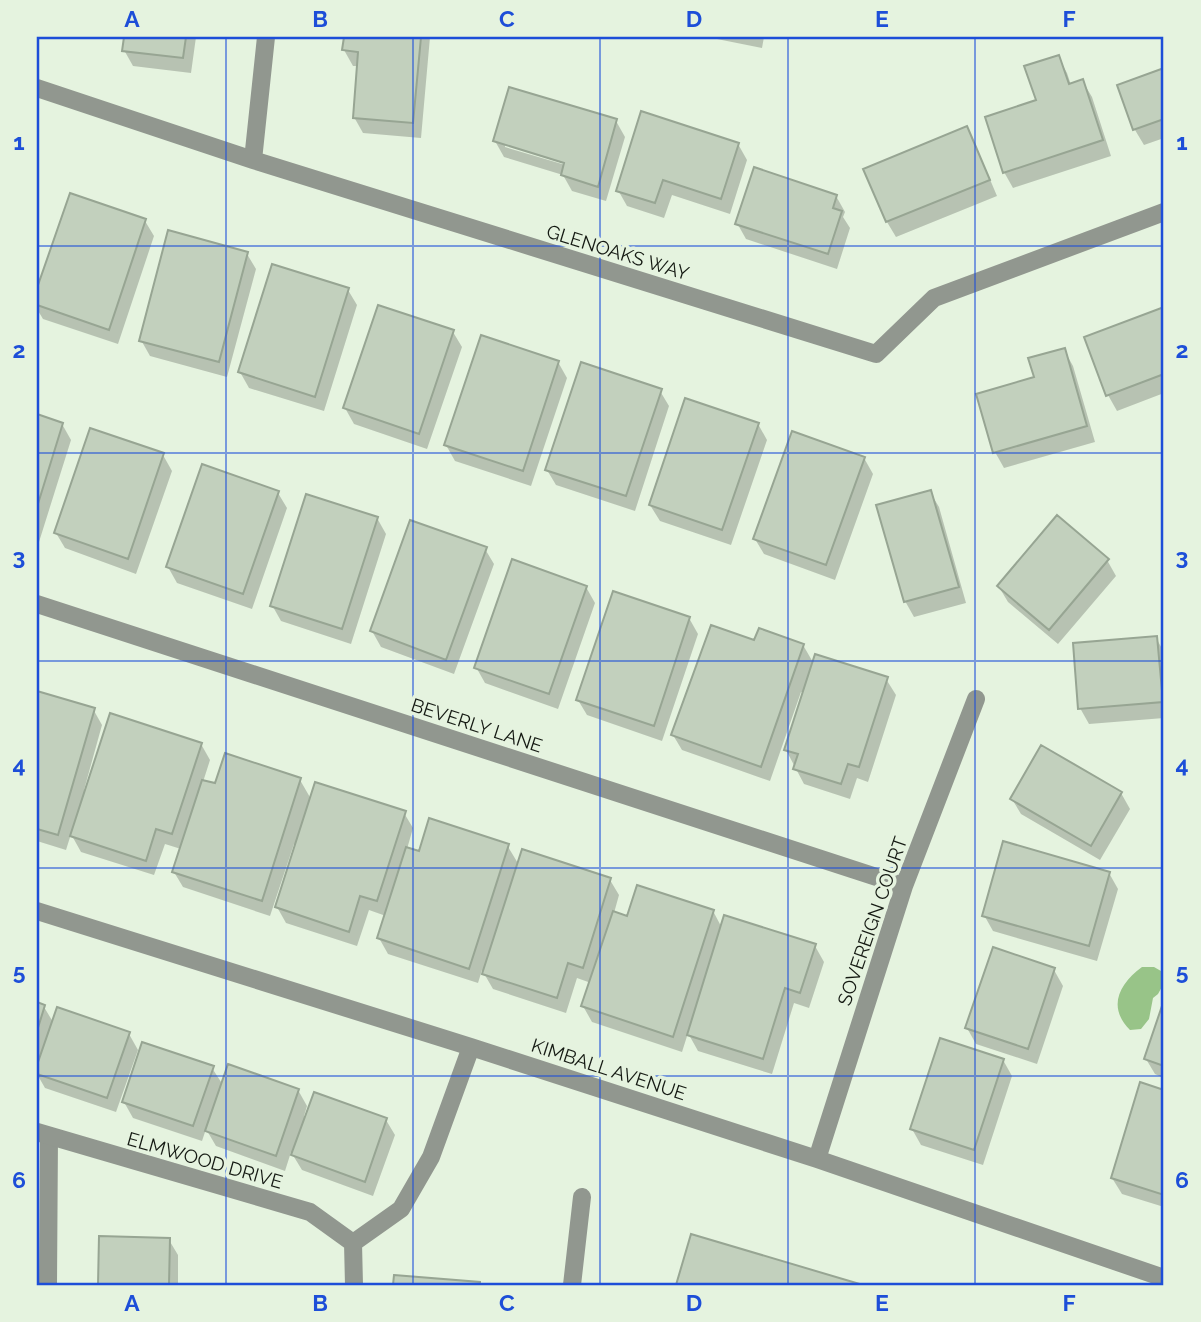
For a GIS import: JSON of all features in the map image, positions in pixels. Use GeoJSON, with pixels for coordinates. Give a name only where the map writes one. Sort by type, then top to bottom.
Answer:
{"type":"FeatureCollection","features":[{"type":"Feature","properties":{"kind":"street"},"geometry":{"type":"LineString","coordinates":[[253,160],[266,37]]}},
{"type":"Feature","properties":{"kind":"street","name":"GLENOAKS WAY"},"geometry":{"type":"LineString","coordinates":[[37,88],[253,160],[876,354],[934,298],[1164,212]]}},
{"type":"Feature","properties":{"kind":"street","name":"BEVERLY LANE"},"geometry":{"type":"LineString","coordinates":[[37,604],[904,886]]}},
{"type":"Feature","properties":{"kind":"street","name":"SOVEREIGN COURT"},"geometry":{"type":"LineString","coordinates":[[817,1159],[904,886],[976,699]]}},
{"type":"Feature","properties":{"kind":"street","name":"KIMBALL AVENUE"},"geometry":{"type":"LineString","coordinates":[[37,911],[817,1159],[1164,1278]]}},
{"type":"Feature","properties":{"kind":"street"},"geometry":{"type":"LineString","coordinates":[[354,1285],[353,1243],[401,1209],[431,1157],[471,1047]]}},
{"type":"Feature","properties":{"kind":"street"},"geometry":{"type":"LineString","coordinates":[[43,1134],[48,1285]]}},
{"type":"Feature","properties":{"kind":"street","name":"ELMWOOD DRIVE"},"geometry":{"type":"LineString","coordinates":[[43,1134],[310,1212],[353,1243]]}},
{"type":"Feature","properties":{"kind":"street"},"geometry":{"type":"LineString","coordinates":[[572,1285],[582,1197]]}},
{"type":"Feature","properties":{"kind":"shaded area"},"geometry":{"type":"Polygon","coordinates":[[[1142,967],[1154,967],[1161,971],[1163,985],[1153,998],[1149,1019],[1141,1029],[1130,1030],[1119,1013],[1119,996],[1127,981],[1142,967]]]}},
{"type":"Feature","properties":{"kind":"building"},"geometry":{"type":"Polygon","coordinates":[[[124,37],[186,37],[183,58],[122,51],[124,37]]]}},
{"type":"Feature","properties":{"kind":"building"},"geometry":{"type":"Polygon","coordinates":[[[344,37],[421,37],[413,123],[353,118],[358,52],[342,50],[344,37]]]}},
{"type":"Feature","properties":{"kind":"building"},"geometry":{"type":"Polygon","coordinates":[[[1059,55],[1069,84],[1083,79],[1103,140],[1003,173],[985,117],[1036,100],[1024,66],[1059,55]]]}},
{"type":"Feature","properties":{"kind":"building"},"geometry":{"type":"Polygon","coordinates":[[[1164,68],[1164,119],[1133,130],[1117,85],[1164,68]]]}},
{"type":"Feature","properties":{"kind":"building"},"geometry":{"type":"Polygon","coordinates":[[[509,87],[617,119],[598,187],[561,175],[564,163],[493,141],[509,87]]]}},
{"type":"Feature","properties":{"kind":"building"},"geometry":{"type":"Polygon","coordinates":[[[641,111],[739,143],[721,199],[663,180],[655,203],[616,191],[641,111]]]}},
{"type":"Feature","properties":{"kind":"building"},"geometry":{"type":"Polygon","coordinates":[[[967,126],[990,180],[886,222],[863,169],[967,126]]]}},
{"type":"Feature","properties":{"kind":"building"},"geometry":{"type":"Polygon","coordinates":[[[754,167],[837,195],[833,208],[842,211],[828,254],[735,224],[754,167]]]}},
{"type":"Feature","properties":{"kind":"building"},"geometry":{"type":"Polygon","coordinates":[[[70,193],[146,219],[109,330],[37,305],[37,288],[70,193]]]}},
{"type":"Feature","properties":{"kind":"building"},"geometry":{"type":"Polygon","coordinates":[[[168,230],[248,252],[219,362],[139,341],[168,230]]]}},
{"type":"Feature","properties":{"kind":"building"},"geometry":{"type":"Polygon","coordinates":[[[272,264],[349,288],[315,397],[238,372],[272,264]]]}},
{"type":"Feature","properties":{"kind":"building"},"geometry":{"type":"Polygon","coordinates":[[[378,305],[454,330],[419,434],[343,408],[378,305]]]}},
{"type":"Feature","properties":{"kind":"building"},"geometry":{"type":"Polygon","coordinates":[[[1164,307],[1164,374],[1106,396],[1084,337],[1164,307]]]}},
{"type":"Feature","properties":{"kind":"building"},"geometry":{"type":"Polygon","coordinates":[[[481,335],[559,361],[523,471],[444,445],[481,335]]]}},
{"type":"Feature","properties":{"kind":"building"},"geometry":{"type":"Polygon","coordinates":[[[1065,348],[1087,426],[993,453],[976,394],[1034,377],[1028,358],[1065,348]]]}},
{"type":"Feature","properties":{"kind":"building"},"geometry":{"type":"Polygon","coordinates":[[[581,362],[662,389],[626,496],[545,470],[581,362]]]}},
{"type":"Feature","properties":{"kind":"building"},"geometry":{"type":"Polygon","coordinates":[[[685,398],[759,423],[722,530],[649,505],[685,398]]]}},
{"type":"Feature","properties":{"kind":"building"},"geometry":{"type":"Polygon","coordinates":[[[37,414],[63,423],[37,507],[37,414]]]}},
{"type":"Feature","properties":{"kind":"building"},"geometry":{"type":"Polygon","coordinates":[[[90,428],[164,453],[128,559],[54,533],[90,428]]]}},
{"type":"Feature","properties":{"kind":"building"},"geometry":{"type":"Polygon","coordinates":[[[792,431],[865,457],[826,565],[753,539],[792,431]]]}},
{"type":"Feature","properties":{"kind":"building"},"geometry":{"type":"Polygon","coordinates":[[[202,464],[279,491],[243,594],[166,567],[202,464]]]}},
{"type":"Feature","properties":{"kind":"building"},"geometry":{"type":"Polygon","coordinates":[[[931,490],[959,587],[904,602],[876,505],[931,490]]]}},
{"type":"Feature","properties":{"kind":"building"},"geometry":{"type":"Polygon","coordinates":[[[306,494],[378,517],[342,629],[270,606],[306,494]]]}},
{"type":"Feature","properties":{"kind":"building"},"geometry":{"type":"Polygon","coordinates":[[[1057,515],[1109,559],[1049,630],[997,586],[1057,515]]]}},
{"type":"Feature","properties":{"kind":"building"},"geometry":{"type":"Polygon","coordinates":[[[410,520],[487,547],[446,660],[370,631],[410,520]]]}},
{"type":"Feature","properties":{"kind":"building"},"geometry":{"type":"Polygon","coordinates":[[[512,559],[587,586],[549,694],[474,668],[512,559]]]}},
{"type":"Feature","properties":{"kind":"building"},"geometry":{"type":"Polygon","coordinates":[[[613,591],[690,617],[654,726],[576,700],[613,591]]]}},
{"type":"Feature","properties":{"kind":"building"},"geometry":{"type":"Polygon","coordinates":[[[711,625],[754,640],[759,628],[804,644],[761,767],[671,735],[711,625]]]}},
{"type":"Feature","properties":{"kind":"building"},"geometry":{"type":"Polygon","coordinates":[[[1157,636],[1163,702],[1078,709],[1073,643],[1157,636]]]}},
{"type":"Feature","properties":{"kind":"building"},"geometry":{"type":"Polygon","coordinates":[[[815,654],[888,677],[859,767],[848,764],[841,784],[793,769],[798,754],[784,750],[815,654]]]}},
{"type":"Feature","properties":{"kind":"building"},"geometry":{"type":"Polygon","coordinates":[[[37,691],[95,708],[58,835],[37,829],[37,691]]]}},
{"type":"Feature","properties":{"kind":"building"},"geometry":{"type":"Polygon","coordinates":[[[110,713],[202,743],[172,834],[156,829],[146,861],[70,836],[110,713]]]}},
{"type":"Feature","properties":{"kind":"building"},"geometry":{"type":"Polygon","coordinates":[[[1041,745],[1122,792],[1091,846],[1010,799],[1041,745]]]}},
{"type":"Feature","properties":{"kind":"building"},"geometry":{"type":"Polygon","coordinates":[[[225,753],[301,778],[262,901],[172,872],[202,780],[215,783],[225,753]]]}},
{"type":"Feature","properties":{"kind":"building"},"geometry":{"type":"Polygon","coordinates":[[[315,782],[406,811],[377,901],[360,896],[349,932],[275,907],[315,782]]]}},
{"type":"Feature","properties":{"kind":"building"},"geometry":{"type":"Polygon","coordinates":[[[429,818],[509,844],[469,969],[377,938],[406,847],[419,851],[429,818]]]}},
{"type":"Feature","properties":{"kind":"building"},"geometry":{"type":"Polygon","coordinates":[[[1003,841],[1110,872],[1089,946],[982,916],[1003,841]]]}},
{"type":"Feature","properties":{"kind":"building"},"geometry":{"type":"Polygon","coordinates":[[[522,849],[611,878],[583,968],[568,963],[557,998],[482,974],[522,849]]]}},
{"type":"Feature","properties":{"kind":"building"},"geometry":{"type":"Polygon","coordinates":[[[637,885],[714,910],[673,1037],[581,1006],[613,911],[627,916],[637,885]]]}},
{"type":"Feature","properties":{"kind":"building"},"geometry":{"type":"Polygon","coordinates":[[[724,915],[816,944],[800,993],[785,988],[763,1059],[687,1035],[724,915]]]}},
{"type":"Feature","properties":{"kind":"building"},"geometry":{"type":"Polygon","coordinates":[[[993,947],[1055,968],[1028,1049],[965,1028],[993,947]]]}},
{"type":"Feature","properties":{"kind":"building"},"geometry":{"type":"Polygon","coordinates":[[[1164,1000],[1164,1066],[1144,1059],[1164,1000]]]}},
{"type":"Feature","properties":{"kind":"building"},"geometry":{"type":"Polygon","coordinates":[[[37,1002],[45,1005],[37,1031],[37,1002]]]}},
{"type":"Feature","properties":{"kind":"building"},"geometry":{"type":"Polygon","coordinates":[[[57,1007],[130,1032],[107,1098],[37,1074],[37,1065],[57,1007]]]}},
{"type":"Feature","properties":{"kind":"building"},"geometry":{"type":"Polygon","coordinates":[[[940,1038],[1004,1059],[974,1150],[910,1129],[940,1038]]]}},
{"type":"Feature","properties":{"kind":"building"},"geometry":{"type":"Polygon","coordinates":[[[142,1042],[214,1066],[193,1126],[122,1102],[142,1042]]]}},
{"type":"Feature","properties":{"kind":"building"},"geometry":{"type":"Polygon","coordinates":[[[228,1064],[299,1089],[276,1156],[205,1131],[228,1064]]]}},
{"type":"Feature","properties":{"kind":"building"},"geometry":{"type":"Polygon","coordinates":[[[1140,1082],[1164,1090],[1164,1195],[1111,1178],[1140,1082]]]}},
{"type":"Feature","properties":{"kind":"building"},"geometry":{"type":"Polygon","coordinates":[[[314,1092],[387,1118],[365,1182],[291,1155],[314,1092]]]}},
{"type":"Feature","properties":{"kind":"building"},"geometry":{"type":"Polygon","coordinates":[[[691,1234],[863,1285],[676,1285],[691,1234]]]}},
{"type":"Feature","properties":{"kind":"building"},"geometry":{"type":"Polygon","coordinates":[[[99,1236],[170,1238],[169,1285],[98,1285],[99,1236]]]}},
{"type":"Feature","properties":{"kind":"building"},"geometry":{"type":"Polygon","coordinates":[[[394,1275],[480,1282],[480,1285],[393,1285],[394,1275]]]}}]}
